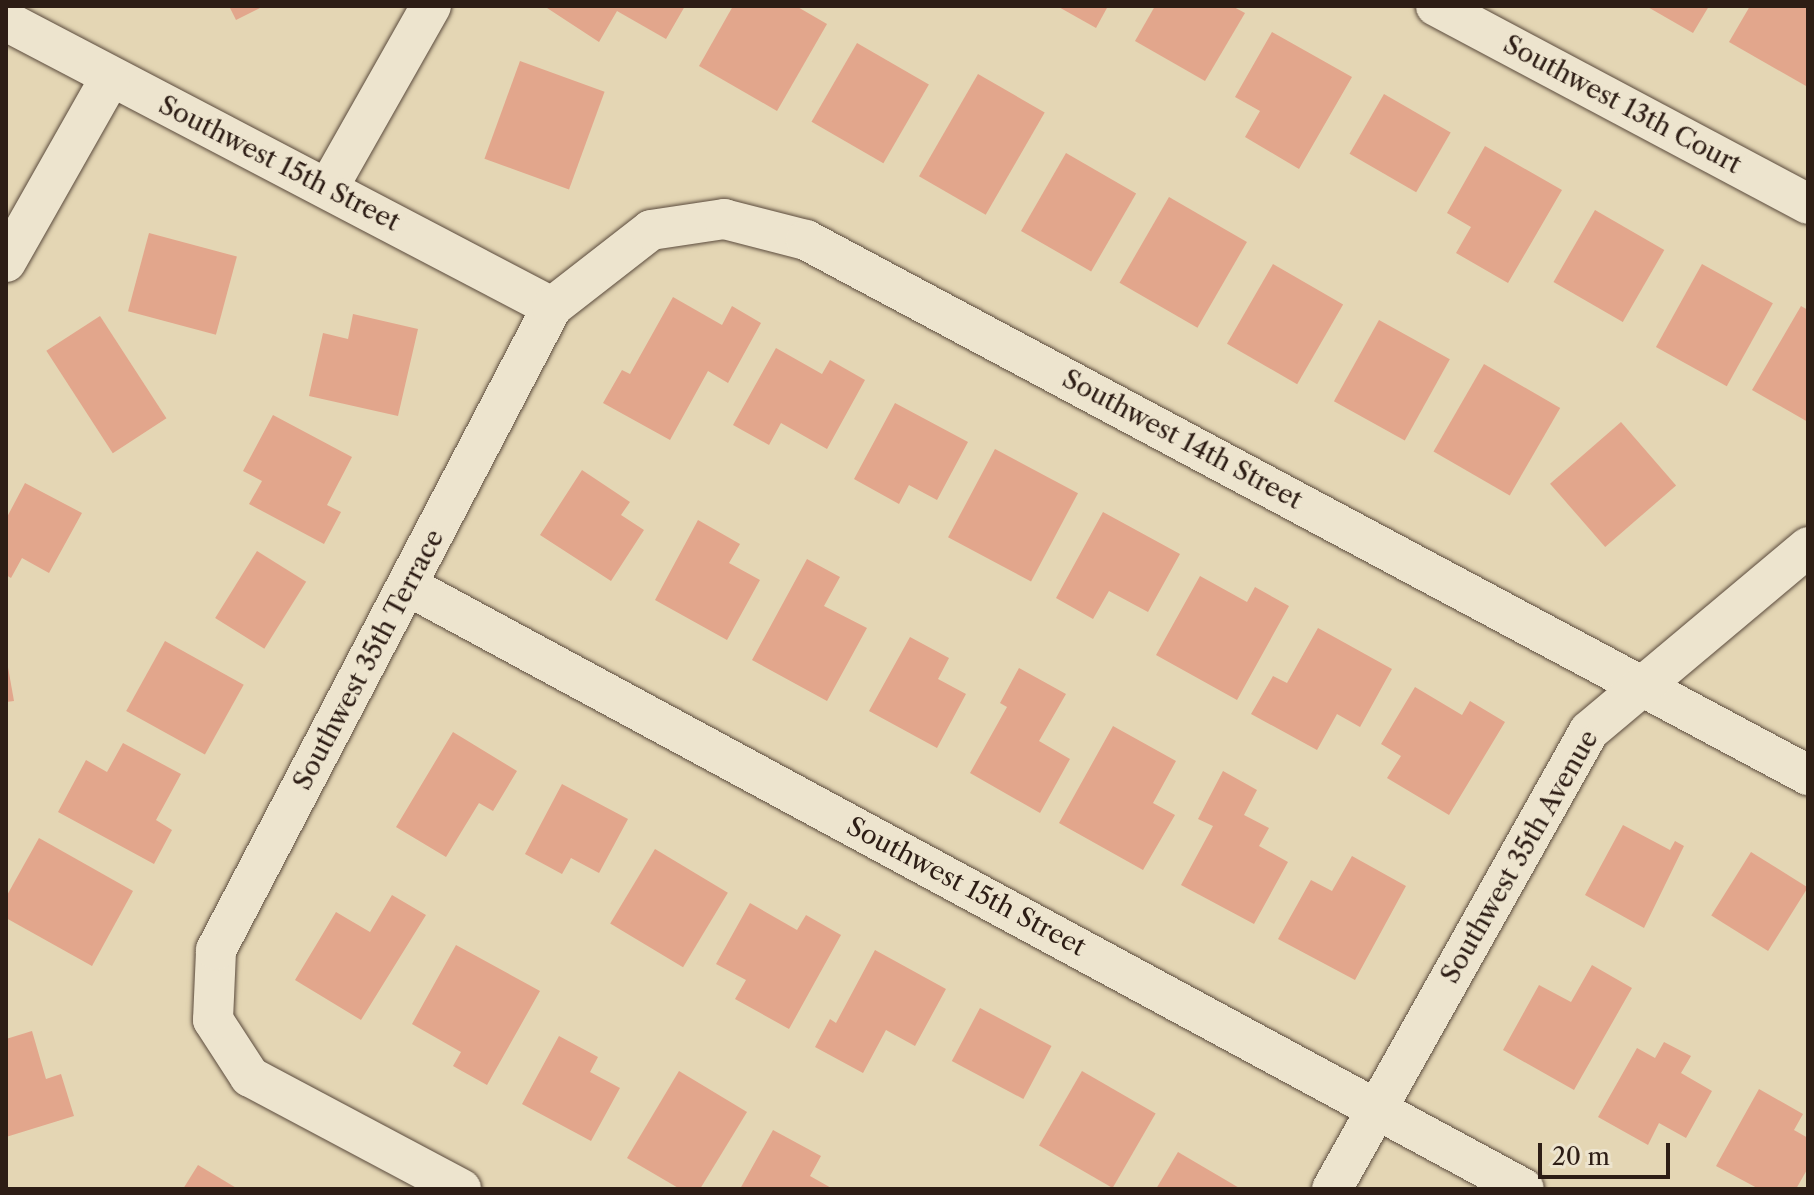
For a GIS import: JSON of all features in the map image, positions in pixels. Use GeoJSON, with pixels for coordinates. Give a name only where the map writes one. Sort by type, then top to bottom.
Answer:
{"type":"FeatureCollection","features":[{"type":"Feature","properties":{"kind":"street"},"geometry":{"type":"LineString","coordinates":[[328,188],[431,6]]}},
{"type":"Feature","properties":{"kind":"street","name":"Southwest 13th Court"},"geometry":{"type":"LineString","coordinates":[[1436,6],[1808,204]]}},
{"type":"Feature","properties":{"kind":"street","name":"Southwest 15th Street"},"geometry":{"type":"LineString","coordinates":[[6,21],[552,307]]}},
{"type":"Feature","properties":{"kind":"street"},"geometry":{"type":"LineString","coordinates":[[6,262],[110,78]]}},
{"type":"Feature","properties":{"kind":"street","name":"Southwest 14th Street"},"geometry":{"type":"LineString","coordinates":[[552,307],[651,230],[724,219],[806,240],[1808,775]]}},
{"type":"Feature","properties":{"kind":"street","name":"Southwest 35th Terrace"},"geometry":{"type":"LineString","coordinates":[[461,1189],[250,1077],[213,1020],[216,950],[552,307]]}},
{"type":"Feature","properties":{"kind":"street","name":"Southwest 35th Avenue"},"geometry":{"type":"LineString","coordinates":[[1332,1189],[1589,731],[1639,685],[1808,547]]}},
{"type":"Feature","properties":{"kind":"street","name":"Southwest 15th Street"},"geometry":{"type":"LineString","coordinates":[[408,586],[1524,1189]]}},
{"type":"Feature","properties":{"kind":"building"},"geometry":{"type":"Polygon","coordinates":[[[229,6],[264,6],[236,20],[229,6]]]}},
{"type":"Feature","properties":{"kind":"building"},"geometry":{"type":"Polygon","coordinates":[[[544,6],[685,6],[666,39],[617,11],[599,42],[544,6]]]}},
{"type":"Feature","properties":{"kind":"building"},"geometry":{"type":"Polygon","coordinates":[[[733,6],[796,6],[827,24],[777,111],[699,66],[733,6]]]}},
{"type":"Feature","properties":{"kind":"building"},"geometry":{"type":"Polygon","coordinates":[[[1057,6],[1108,6],[1096,28],[1057,6]]]}},
{"type":"Feature","properties":{"kind":"building"},"geometry":{"type":"Polygon","coordinates":[[[1155,6],[1232,6],[1245,13],[1205,81],[1135,41],[1155,6]]]}},
{"type":"Feature","properties":{"kind":"building"},"geometry":{"type":"Polygon","coordinates":[[[1646,6],[1709,6],[1693,33],[1646,6]]]}},
{"type":"Feature","properties":{"kind":"building"},"geometry":{"type":"Polygon","coordinates":[[[1750,6],[1808,6],[1806,86],[1729,42],[1750,6]]]}},
{"type":"Feature","properties":{"kind":"building"},"geometry":{"type":"Polygon","coordinates":[[[1272,32],[1352,77],[1299,169],[1245,137],[1260,111],[1235,97],[1272,32]]]}},
{"type":"Feature","properties":{"kind":"building"},"geometry":{"type":"Polygon","coordinates":[[[857,43],[929,84],[883,163],[812,122],[857,43]]]}},
{"type":"Feature","properties":{"kind":"building"},"geometry":{"type":"Polygon","coordinates":[[[520,61],[605,92],[569,190],[484,159],[520,61]]]}},
{"type":"Feature","properties":{"kind":"building"},"geometry":{"type":"Polygon","coordinates":[[[978,74],[1045,112],[986,215],[919,176],[978,74]]]}},
{"type":"Feature","properties":{"kind":"building"},"geometry":{"type":"Polygon","coordinates":[[[1384,94],[1451,132],[1416,192],[1350,154],[1384,94]]]}},
{"type":"Feature","properties":{"kind":"building"},"geometry":{"type":"Polygon","coordinates":[[[1485,146],[1562,190],[1508,283],[1456,253],[1471,227],[1447,213],[1485,146]]]}},
{"type":"Feature","properties":{"kind":"building"},"geometry":{"type":"Polygon","coordinates":[[[1066,153],[1136,194],[1091,271],[1021,231],[1066,153]]]}},
{"type":"Feature","properties":{"kind":"building"},"geometry":{"type":"Polygon","coordinates":[[[1169,197],[1247,242],[1197,328],[1120,283],[1169,197]]]}},
{"type":"Feature","properties":{"kind":"building"},"geometry":{"type":"Polygon","coordinates":[[[1595,210],[1664,250],[1623,322],[1554,282],[1595,210]]]}},
{"type":"Feature","properties":{"kind":"building"},"geometry":{"type":"Polygon","coordinates":[[[149,233],[237,257],[216,335],[128,311],[149,233]]]}},
{"type":"Feature","properties":{"kind":"building"},"geometry":{"type":"Polygon","coordinates":[[[1273,264],[1343,304],[1297,384],[1227,344],[1273,264]]]}},
{"type":"Feature","properties":{"kind":"building"},"geometry":{"type":"Polygon","coordinates":[[[1702,264],[1773,303],[1727,386],[1656,347],[1702,264]]]}},
{"type":"Feature","properties":{"kind":"building"},"geometry":{"type":"Polygon","coordinates":[[[673,297],[722,325],[732,306],[761,323],[728,383],[708,371],[670,440],[603,403],[622,370],[630,374],[673,297]]]}},
{"type":"Feature","properties":{"kind":"building"},"geometry":{"type":"Polygon","coordinates":[[[1801,306],[1808,310],[1808,422],[1752,390],[1801,306]]]}},
{"type":"Feature","properties":{"kind":"building"},"geometry":{"type":"Polygon","coordinates":[[[353,314],[418,329],[398,416],[309,396],[323,333],[348,339],[353,314]]]}},
{"type":"Feature","properties":{"kind":"building"},"geometry":{"type":"Polygon","coordinates":[[[100,316],[166,418],[113,453],[46,351],[100,316]]]}},
{"type":"Feature","properties":{"kind":"building"},"geometry":{"type":"Polygon","coordinates":[[[1379,320],[1450,359],[1405,441],[1334,401],[1379,320]]]}},
{"type":"Feature","properties":{"kind":"building"},"geometry":{"type":"Polygon","coordinates":[[[776,348],[822,374],[830,360],[865,380],[827,449],[781,423],[769,445],[733,425],[776,348]]]}},
{"type":"Feature","properties":{"kind":"building"},"geometry":{"type":"Polygon","coordinates":[[[1484,364],[1560,408],[1510,495],[1434,451],[1484,364]]]}},
{"type":"Feature","properties":{"kind":"building"},"geometry":{"type":"Polygon","coordinates":[[[895,403],[968,442],[937,500],[909,485],[899,504],[854,479],[895,403]]]}},
{"type":"Feature","properties":{"kind":"building"},"geometry":{"type":"Polygon","coordinates":[[[273,415],[352,457],[327,505],[341,512],[324,544],[249,504],[262,481],[243,471],[273,415]]]}},
{"type":"Feature","properties":{"kind":"building"},"geometry":{"type":"Polygon","coordinates":[[[1621,422],[1676,485],[1605,547],[1550,484],[1621,422]]]}},
{"type":"Feature","properties":{"kind":"building"},"geometry":{"type":"Polygon","coordinates":[[[995,449],[1078,493],[1031,581],[948,537],[995,449]]]}},
{"type":"Feature","properties":{"kind":"building"},"geometry":{"type":"Polygon","coordinates":[[[582,470],[630,502],[621,515],[644,530],[611,581],[540,535],[582,470]]]}},
{"type":"Feature","properties":{"kind":"building"},"geometry":{"type":"Polygon","coordinates":[[[25,483],[82,513],[49,573],[22,558],[11,578],[6,575],[6,519],[25,483]]]}},
{"type":"Feature","properties":{"kind":"building"},"geometry":{"type":"Polygon","coordinates":[[[1103,512],[1180,554],[1148,612],[1109,591],[1093,619],[1056,598],[1103,512]]]}},
{"type":"Feature","properties":{"kind":"building"},"geometry":{"type":"Polygon","coordinates":[[[698,520],[740,544],[729,563],[760,580],[727,640],[655,600],[698,520]]]}},
{"type":"Feature","properties":{"kind":"building"},"geometry":{"type":"Polygon","coordinates":[[[257,551],[306,582],[264,649],[215,618],[257,551]]]}},
{"type":"Feature","properties":{"kind":"building"},"geometry":{"type":"Polygon","coordinates":[[[807,559],[840,577],[824,606],[867,628],[827,701],[752,660],[807,559]]]}},
{"type":"Feature","properties":{"kind":"building"},"geometry":{"type":"Polygon","coordinates":[[[1200,576],[1247,602],[1255,587],[1289,606],[1237,700],[1156,655],[1200,576]]]}},
{"type":"Feature","properties":{"kind":"building"},"geometry":{"type":"Polygon","coordinates":[[[1318,628],[1392,669],[1360,727],[1337,714],[1317,750],[1251,714],[1273,676],[1287,683],[1318,628]]]}},
{"type":"Feature","properties":{"kind":"building"},"geometry":{"type":"Polygon","coordinates":[[[910,637],[949,658],[938,679],[966,694],[937,748],[869,711],[910,637]]]}},
{"type":"Feature","properties":{"kind":"building"},"geometry":{"type":"Polygon","coordinates":[[[165,641],[244,685],[205,755],[126,711],[165,641]]]}},
{"type":"Feature","properties":{"kind":"building"},"geometry":{"type":"Polygon","coordinates":[[[6,656],[14,701],[6,702],[6,656]]]}},
{"type":"Feature","properties":{"kind":"building"},"geometry":{"type":"Polygon","coordinates":[[[1019,668],[1066,694],[1039,741],[1070,759],[1040,813],[970,773],[1007,707],[1000,703],[1019,668]]]}},
{"type":"Feature","properties":{"kind":"building"},"geometry":{"type":"Polygon","coordinates":[[[1415,687],[1462,715],[1470,701],[1505,722],[1449,815],[1387,778],[1401,756],[1381,744],[1415,687]]]}},
{"type":"Feature","properties":{"kind":"building"},"geometry":{"type":"Polygon","coordinates":[[[1113,726],[1176,761],[1153,803],[1175,815],[1143,870],[1059,823],[1113,726]]]}},
{"type":"Feature","properties":{"kind":"building"},"geometry":{"type":"Polygon","coordinates":[[[453,732],[517,771],[493,811],[479,803],[446,857],[396,827],[453,732]]]}},
{"type":"Feature","properties":{"kind":"building"},"geometry":{"type":"Polygon","coordinates":[[[123,743],[181,774],[156,820],[172,830],[154,864],[58,812],[86,760],[107,772],[123,743]]]}},
{"type":"Feature","properties":{"kind":"building"},"geometry":{"type":"Polygon","coordinates":[[[1223,771],[1257,790],[1244,815],[1269,828],[1259,846],[1288,862],[1254,924],[1181,885],[1213,826],[1198,819],[1223,771]]]}},
{"type":"Feature","properties":{"kind":"building"},"geometry":{"type":"Polygon","coordinates":[[[562,784],[628,819],[599,873],[571,858],[562,874],[525,854],[562,784]]]}},
{"type":"Feature","properties":{"kind":"building"},"geometry":{"type":"Polygon","coordinates":[[[1623,825],[1670,850],[1675,841],[1684,846],[1644,928],[1585,895],[1623,825]]]}},
{"type":"Feature","properties":{"kind":"building"},"geometry":{"type":"Polygon","coordinates":[[[39,838],[133,891],[92,966],[6,918],[6,897],[39,838]]]}},
{"type":"Feature","properties":{"kind":"building"},"geometry":{"type":"Polygon","coordinates":[[[655,849],[728,893],[683,967],[610,924],[655,849]]]}},
{"type":"Feature","properties":{"kind":"building"},"geometry":{"type":"Polygon","coordinates":[[[1751,852],[1808,888],[1768,951],[1711,916],[1751,852]]]}},
{"type":"Feature","properties":{"kind":"building"},"geometry":{"type":"Polygon","coordinates":[[[1352,856],[1406,886],[1355,980],[1278,939],[1311,880],[1332,891],[1352,856]]]}},
{"type":"Feature","properties":{"kind":"building"},"geometry":{"type":"Polygon","coordinates":[[[392,895],[426,915],[361,1020],[295,980],[336,912],[370,932],[392,895]]]}},
{"type":"Feature","properties":{"kind":"building"},"geometry":{"type":"Polygon","coordinates":[[[750,903],[797,930],[806,915],[841,935],[789,1029],[735,999],[746,980],[716,964],[750,903]]]}},
{"type":"Feature","properties":{"kind":"building"},"geometry":{"type":"Polygon","coordinates":[[[456,945],[540,991],[487,1085],[453,1066],[461,1052],[412,1024],[456,945]]]}},
{"type":"Feature","properties":{"kind":"building"},"geometry":{"type":"Polygon","coordinates":[[[875,950],[946,989],[915,1046],[886,1030],[863,1073],[815,1047],[830,1019],[836,1023],[875,950]]]}},
{"type":"Feature","properties":{"kind":"building"},"geometry":{"type":"Polygon","coordinates":[[[1592,965],[1632,988],[1574,1090],[1503,1050],[1539,985],[1571,1002],[1592,965]]]}},
{"type":"Feature","properties":{"kind":"building"},"geometry":{"type":"Polygon","coordinates":[[[980,1008],[1052,1046],[1023,1099],[952,1061],[980,1008]]]}},
{"type":"Feature","properties":{"kind":"building"},"geometry":{"type":"Polygon","coordinates":[[[32,1031],[46,1079],[61,1074],[74,1116],[6,1137],[6,1039],[32,1031]]]}},
{"type":"Feature","properties":{"kind":"building"},"geometry":{"type":"Polygon","coordinates":[[[559,1036],[598,1057],[590,1072],[620,1088],[591,1141],[522,1104],[559,1036]]]}},
{"type":"Feature","properties":{"kind":"building"},"geometry":{"type":"Polygon","coordinates":[[[1664,1042],[1691,1056],[1681,1073],[1712,1091],[1686,1138],[1659,1123],[1648,1145],[1598,1117],[1637,1048],[1655,1058],[1664,1042]]]}},
{"type":"Feature","properties":{"kind":"building"},"geometry":{"type":"Polygon","coordinates":[[[679,1071],[747,1112],[700,1189],[680,1189],[627,1158],[679,1071]]]}},
{"type":"Feature","properties":{"kind":"building"},"geometry":{"type":"Polygon","coordinates":[[[1082,1071],[1156,1114],[1113,1188],[1039,1145],[1082,1071]]]}},
{"type":"Feature","properties":{"kind":"building"},"geometry":{"type":"Polygon","coordinates":[[[1759,1089],[1803,1114],[1794,1130],[1808,1138],[1808,1168],[1796,1189],[1759,1189],[1716,1166],[1759,1089]]]}},
{"type":"Feature","properties":{"kind":"building"},"geometry":{"type":"Polygon","coordinates":[[[773,1130],[821,1156],[810,1176],[833,1189],[740,1189],[773,1130]]]}},
{"type":"Feature","properties":{"kind":"building"},"geometry":{"type":"Polygon","coordinates":[[[1178,1152],[1241,1189],[1156,1189],[1178,1152]]]}},
{"type":"Feature","properties":{"kind":"building"},"geometry":{"type":"Polygon","coordinates":[[[198,1165],[238,1189],[183,1189],[198,1165]]]}}]}
